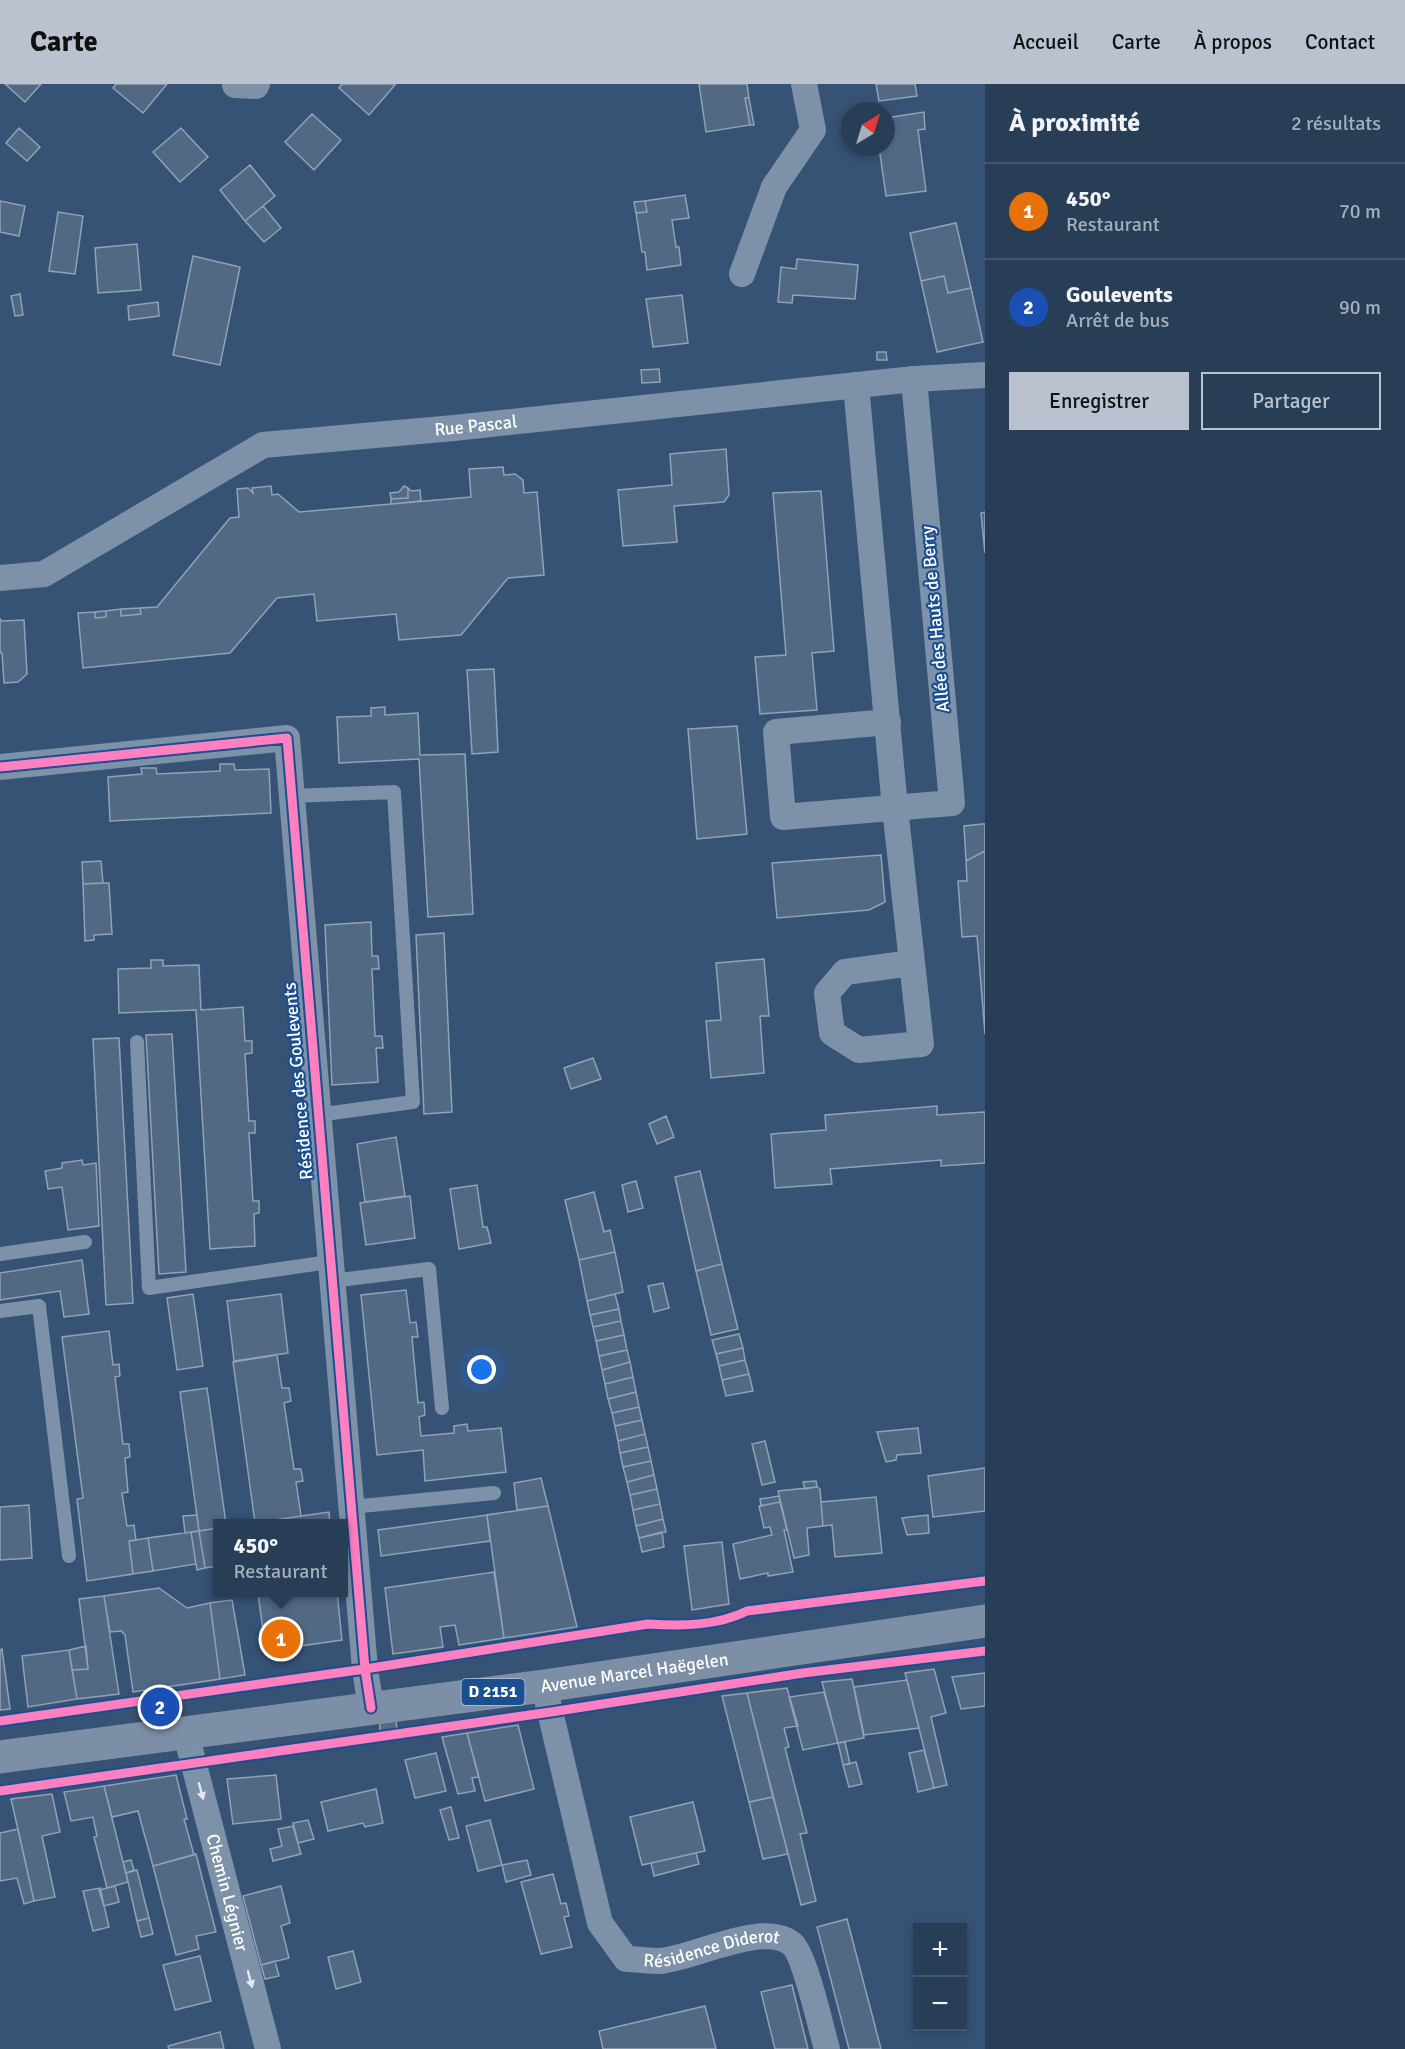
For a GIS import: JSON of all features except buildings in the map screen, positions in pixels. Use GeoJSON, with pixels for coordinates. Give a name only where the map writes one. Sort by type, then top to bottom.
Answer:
{"type":"FeatureCollection","features":[{"type":"Feature","properties":{"kind":"main road","name":"Avenue Marcel Haëgelen"},"geometry":{"type":"LineString","coordinates":[[0,1757],[544,1686],[985,1621]]}},
{"type":"Feature","properties":{"kind":"street"},"geometry":{"type":"LineString","coordinates":[[742,274],[774,187],[813,130],[804,84]]}},
{"type":"Feature","properties":{"kind":"street","name":"Rue Pascal"},"geometry":{"type":"LineString","coordinates":[[0,578],[44,574],[263,445],[454,428],[914,379],[985,375]]}},
{"type":"Feature","properties":{"kind":"street","name":"Allée des Hauts de Berry"},"geometry":{"type":"LineString","coordinates":[[888,722],[776,732],[783,818],[952,803],[914,379]]}},
{"type":"Feature","properties":{"kind":"street"},"geometry":{"type":"LineString","coordinates":[[856,386],[895,808],[912,963]]}},
{"type":"Feature","properties":{"kind":"street","name":"Résidence des Goulevents"},"geometry":{"type":"LineString","coordinates":[[0,767],[286,738],[330,1272],[365,1669],[371,1707]]}},
{"type":"Feature","properties":{"kind":"street","name":"Résidence Diderot"},"geometry":{"type":"LineString","coordinates":[[544,1686],[600,1923],[626,1959],[660,1961],[748,1938],[772,1935],[793,1944],[805,1968],[827,2049]]}},
{"type":"Feature","properties":{"kind":"street","name":"Chemin Légnier"},"geometry":{"type":"LineString","coordinates":[[186,1734],[268,2049]]}},
{"type":"Feature","properties":{"kind":"lane"},"geometry":{"type":"LineString","coordinates":[[291,796],[394,792],[413,1102],[317,1115]]}},
{"type":"Feature","properties":{"kind":"lane"},"geometry":{"type":"LineString","coordinates":[[137,1042],[149,1288],[330,1272],[429,1269],[442,1408]]}},
{"type":"Feature","properties":{"kind":"lane"},"geometry":{"type":"LineString","coordinates":[[0,1254],[85,1242]]}},
{"type":"Feature","properties":{"kind":"lane"},"geometry":{"type":"LineString","coordinates":[[0,1311],[39,1306],[69,1556]]}},
{"type":"Feature","properties":{"kind":"lane"},"geometry":{"type":"LineString","coordinates":[[351,1507],[494,1493]]}},
{"type":"Feature","properties":{"kind":"cycle path"},"geometry":{"type":"LineString","coordinates":[[0,767],[287,738],[365,1669],[371,1708]]}},
{"type":"Feature","properties":{"kind":"cycle path"},"geometry":{"type":"LineString","coordinates":[[0,1721],[365,1669],[648,1624],[699,1624],[724,1620],[747,1611],[985,1581]]}},
{"type":"Feature","properties":{"kind":"cycle path"},"geometry":{"type":"LineString","coordinates":[[0,1791],[551,1712],[803,1673],[985,1651]]}},
{"type":"Feature","properties":{"kind":"place","name":"450°"},"geometry":{"type":"Point","coordinates":[281,1639]}},
{"type":"Feature","properties":{"kind":"place","name":"Goulevents"},"geometry":{"type":"Point","coordinates":[160,1707]}}]}
